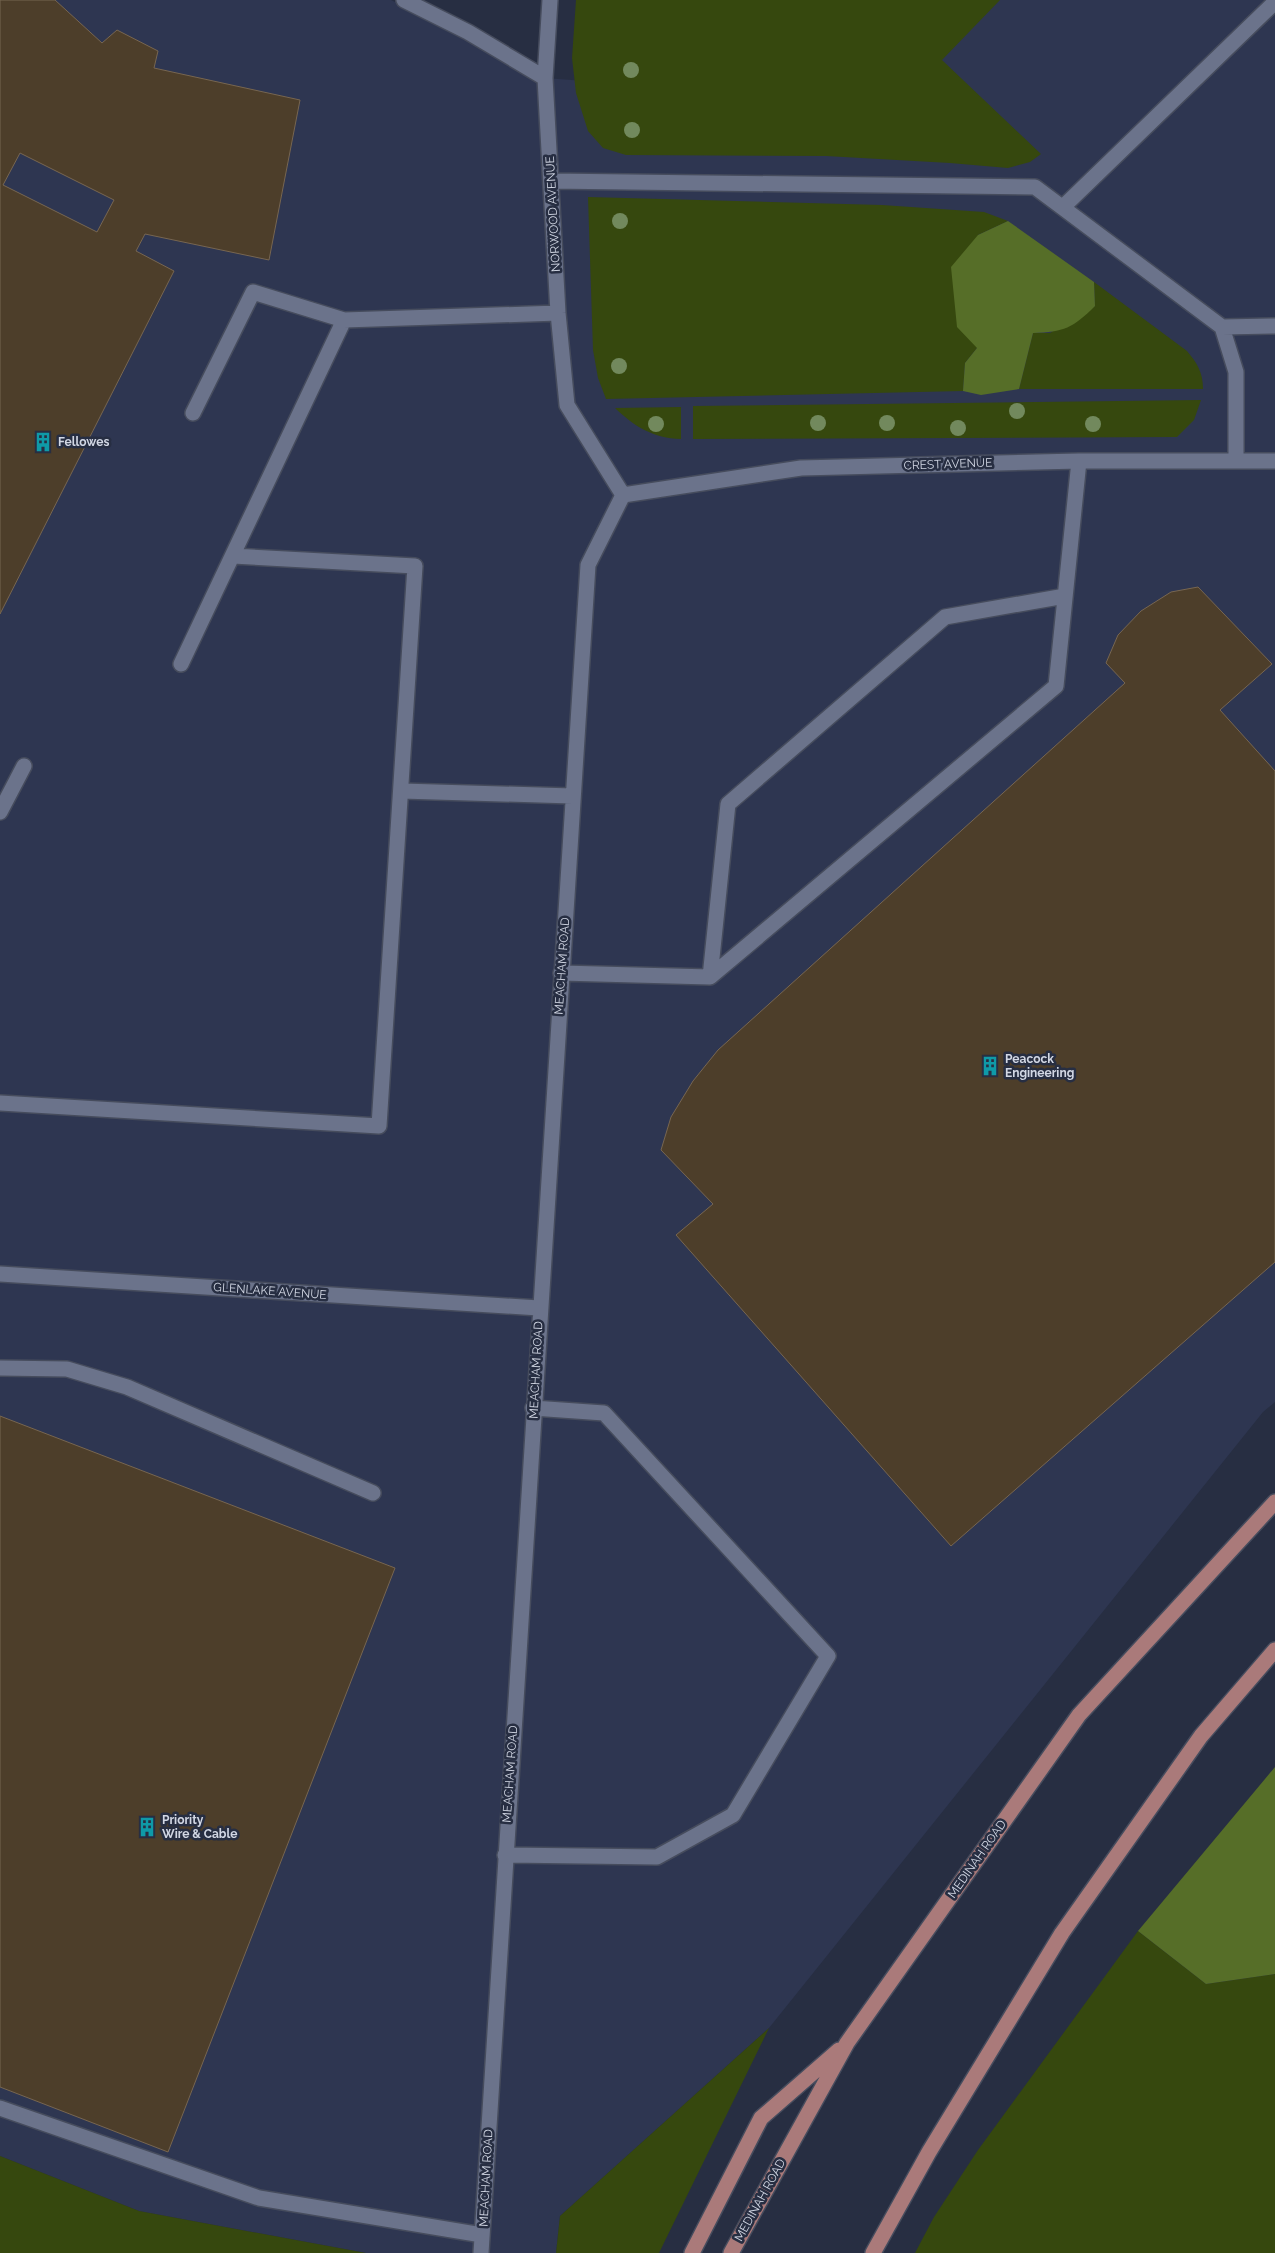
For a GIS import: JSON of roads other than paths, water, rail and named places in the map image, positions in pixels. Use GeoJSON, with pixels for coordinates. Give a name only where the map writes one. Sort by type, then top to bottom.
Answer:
{"type":"FeatureCollection","features":[{"type":"Feature","properties":{"kind":"main road","name":"MEDINAH ROAD"},"geometry":{"type":"LineString","coordinates":[[731,2253],[847,2043],[1080,1715],[1275,1502]]}},
{"type":"Feature","properties":{"kind":"main road"},"geometry":{"type":"LineString","coordinates":[[874,2253],[929,2152],[1062,1933],[1201,1736],[1275,1650]]}},
{"type":"Feature","properties":{"kind":"main road"},"geometry":{"type":"LineString","coordinates":[[692,2253],[761,2118],[847,2043]]}},
{"type":"Feature","properties":{"kind":"street"},"geometry":{"type":"LineString","coordinates":[[404,0],[468,32],[544,78]]}},
{"type":"Feature","properties":{"kind":"street","name":"NORWOOD AVENUE"},"geometry":{"type":"LineString","coordinates":[[550,0],[544,78],[558,313],[567,405],[623,496]]}},
{"type":"Feature","properties":{"kind":"street"},"geometry":{"type":"LineString","coordinates":[[1063,207],[1275,2]]}},
{"type":"Feature","properties":{"kind":"street"},"geometry":{"type":"LineString","coordinates":[[551,181],[1036,187],[1222,326],[1236,372],[1236,461]]}},
{"type":"Feature","properties":{"kind":"street"},"geometry":{"type":"LineString","coordinates":[[193,413],[253,292],[344,320],[558,313]]}},
{"type":"Feature","properties":{"kind":"street"},"geometry":{"type":"LineString","coordinates":[[181,664],[344,320]]}},
{"type":"Feature","properties":{"kind":"street"},"geometry":{"type":"LineString","coordinates":[[1222,326],[1275,326]]}},
{"type":"Feature","properties":{"kind":"street"},"geometry":{"type":"LineString","coordinates":[[561,974],[710,977],[1056,686],[1079,461]]}},
{"type":"Feature","properties":{"kind":"street","name":"CREST AVENUE"},"geometry":{"type":"LineString","coordinates":[[623,496],[801,468],[1079,461],[1275,461]]}},
{"type":"Feature","properties":{"kind":"street","name":"MEACHAM ROAD"},"geometry":{"type":"LineString","coordinates":[[481,2253],[539,1308],[588,565],[623,496]]}},
{"type":"Feature","properties":{"kind":"street"},"geometry":{"type":"LineString","coordinates":[[0,1103],[379,1126],[415,566],[233,556]]}},
{"type":"Feature","properties":{"kind":"street"},"geometry":{"type":"LineString","coordinates":[[710,977],[728,804],[945,617],[1065,596]]}},
{"type":"Feature","properties":{"kind":"street"},"geometry":{"type":"LineString","coordinates":[[0,812],[24,766]]}},
{"type":"Feature","properties":{"kind":"street"},"geometry":{"type":"LineString","coordinates":[[402,791],[572,796]]}},
{"type":"Feature","properties":{"kind":"street","name":"GLENLAKE AVENUE"},"geometry":{"type":"LineString","coordinates":[[0,1274],[539,1308]]}},
{"type":"Feature","properties":{"kind":"street"},"geometry":{"type":"LineString","coordinates":[[0,1368],[67,1369],[127,1387],[373,1493]]}},
{"type":"Feature","properties":{"kind":"street"},"geometry":{"type":"LineString","coordinates":[[505,1855],[657,1856],[732,1816],[828,1656],[604,1414],[533,1408]]}},
{"type":"Feature","properties":{"kind":"street"},"geometry":{"type":"LineString","coordinates":[[0,2108],[259,2198],[482,2235]]}},
{"type":"Feature","properties":{"kind":"place","name":"Fellowes"},"geometry":{"type":"Point","coordinates":[43,442]}},
{"type":"Feature","properties":{"kind":"place","name":"Peacock Engineering"},"geometry":{"type":"Point","coordinates":[990,1066]}},
{"type":"Feature","properties":{"kind":"place","name":"Priority Wire & Cable"},"geometry":{"type":"Point","coordinates":[147,1827]}}]}
